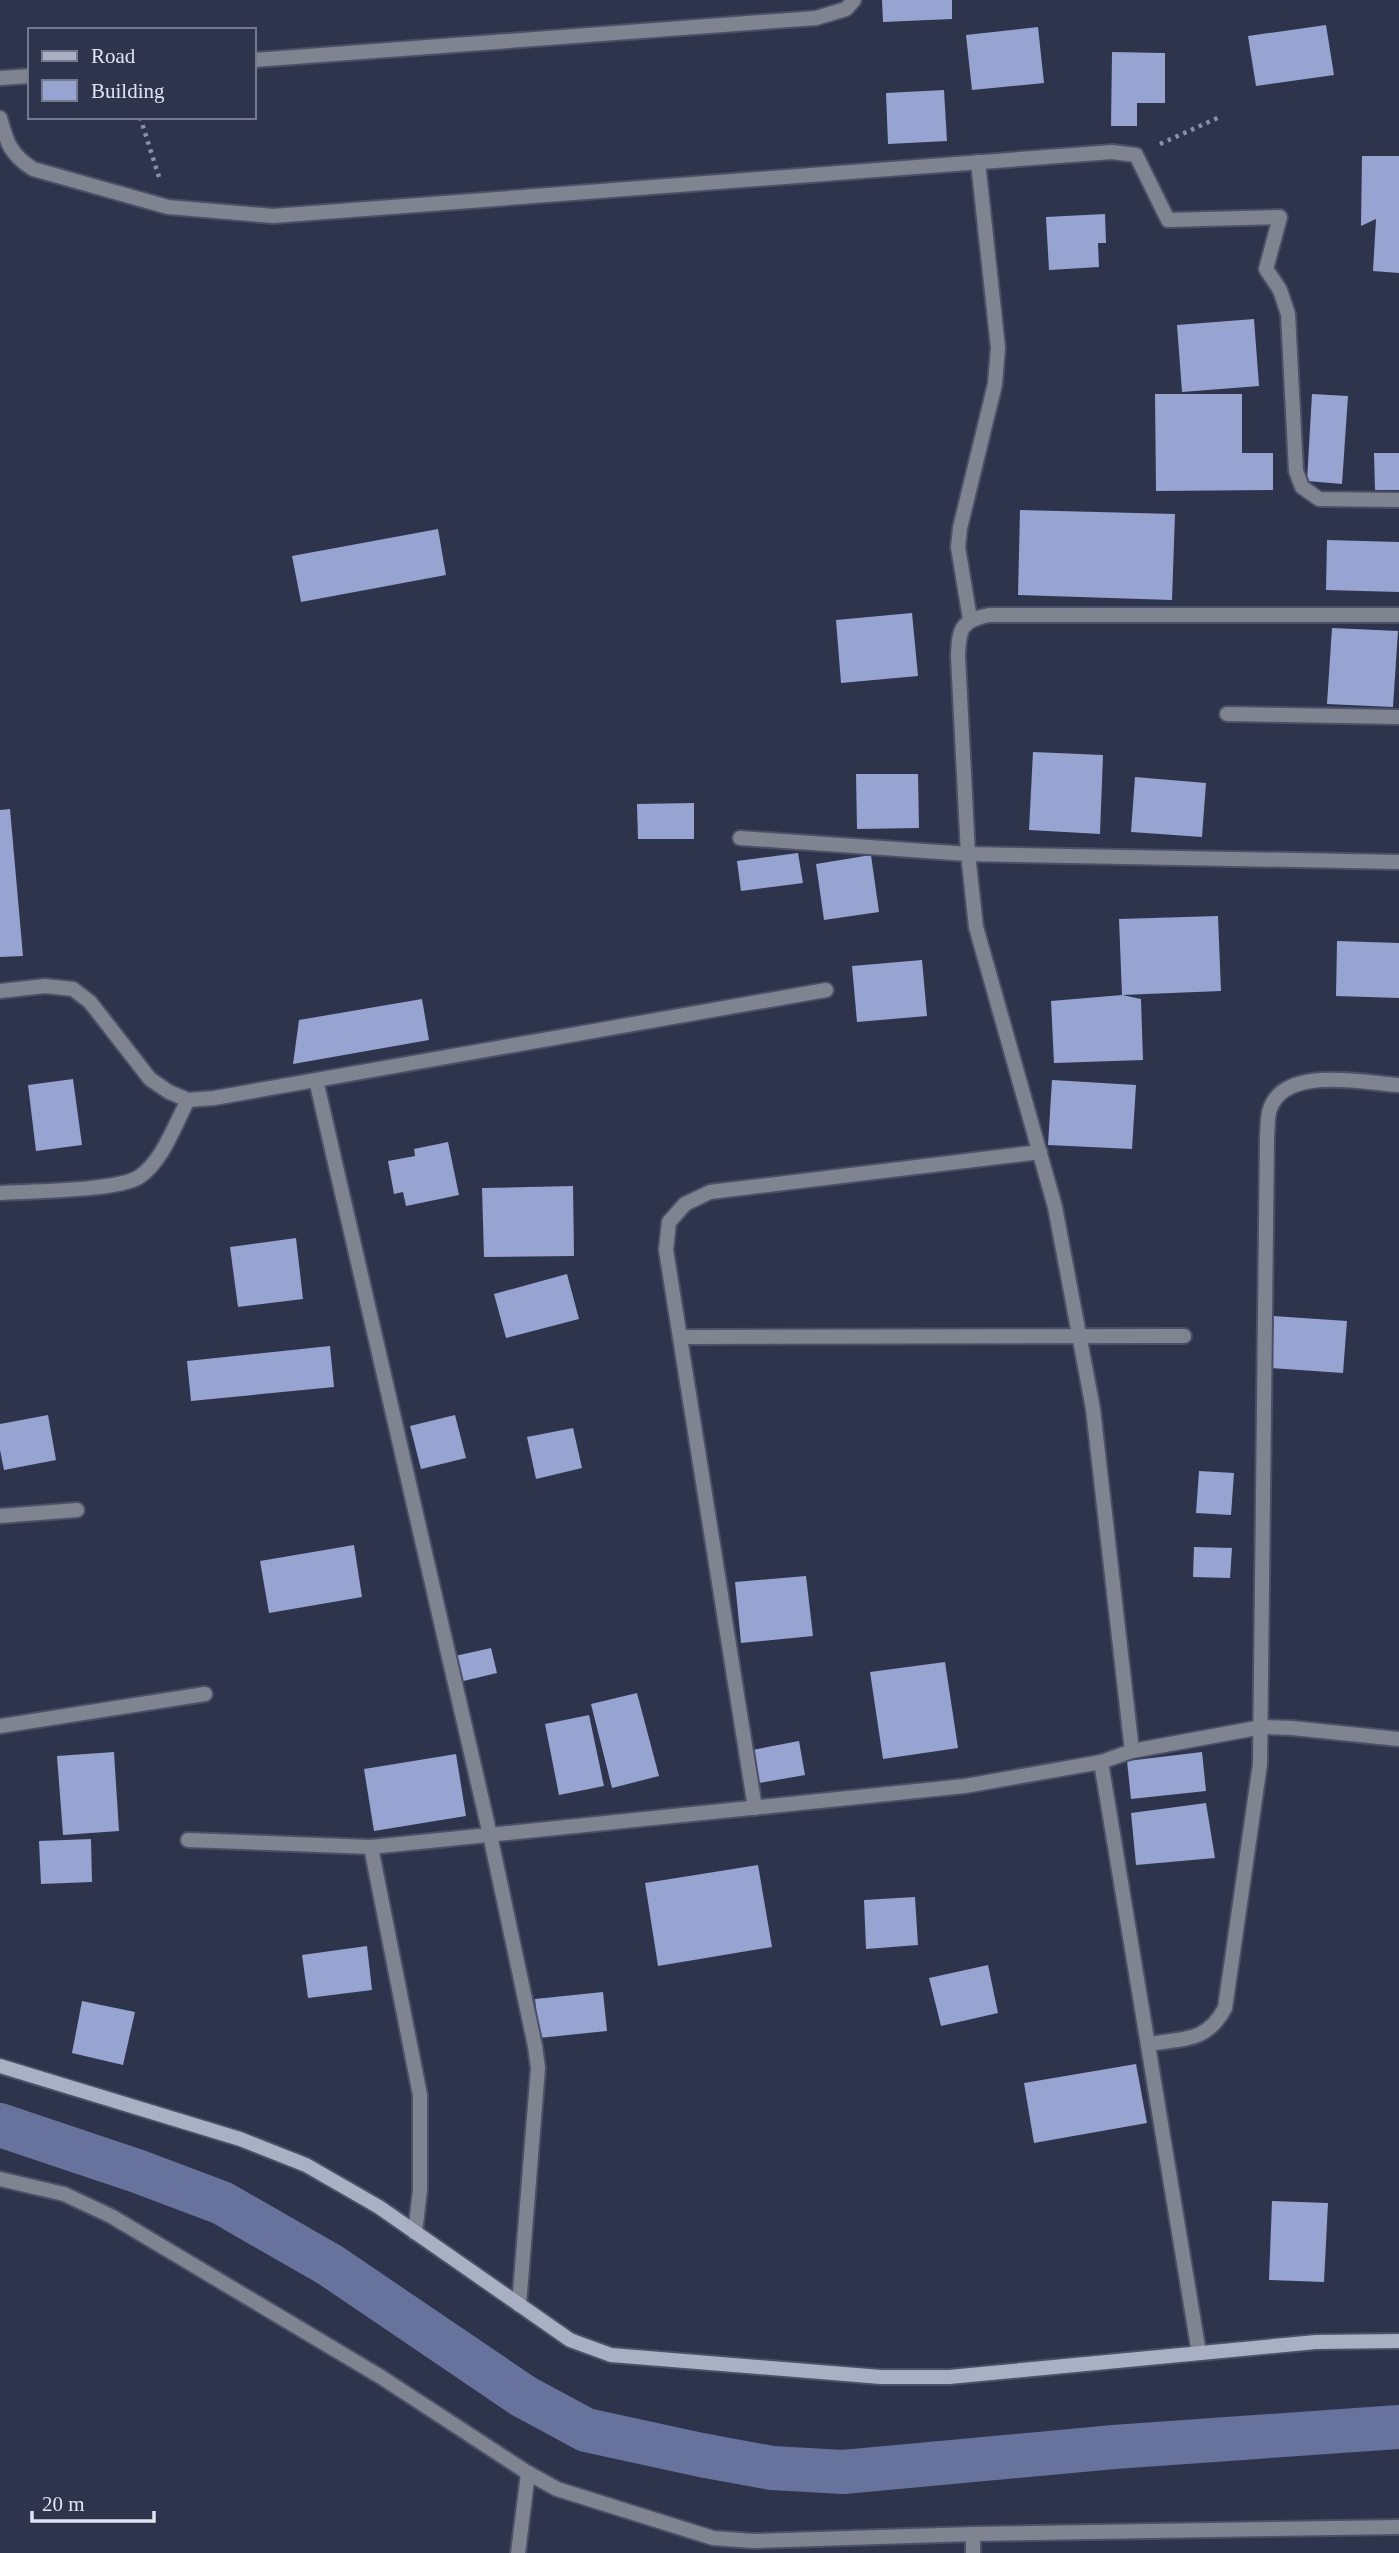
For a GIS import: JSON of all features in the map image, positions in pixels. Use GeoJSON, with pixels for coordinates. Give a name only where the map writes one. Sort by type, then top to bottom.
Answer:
{"type":"FeatureCollection","features":[{"type":"Feature","properties":{"kind":"main road"},"geometry":{"type":"LineString","coordinates":[[0,2066],[240,2139],[306,2165],[379,2207],[570,2340],[611,2356],[881,2377],[949,2377],[1316,2342],[1399,2341]]}},
{"type":"Feature","properties":{"kind":"street"},"geometry":{"type":"LineString","coordinates":[[256,60],[816,18],[846,9],[853,0]]}},
{"type":"Feature","properties":{"kind":"street"},"geometry":{"type":"LineString","coordinates":[[0,78],[28,76]]}},
{"type":"Feature","properties":{"kind":"street"},"geometry":{"type":"LineString","coordinates":[[0,118],[8,145],[18,159],[33,169],[168,207],[273,216],[1112,152],[1136,155],[1168,220],[1280,217],[1266,269],[1280,290],[1288,314],[1296,471],[1302,487],[1319,499],[1399,500]]}},
{"type":"Feature","properties":{"kind":"street"},"geometry":{"type":"LineString","coordinates":[[970,619],[958,547],[960,528],[995,384],[998,348],[978,162]]}},
{"type":"Feature","properties":{"kind":"street"},"geometry":{"type":"LineString","coordinates":[[1132,1751],[1100,1458],[1055,1207],[978,937],[968,854],[959,634],[970,619],[989,615],[1399,615]]}},
{"type":"Feature","properties":{"kind":"street"},"geometry":{"type":"LineString","coordinates":[[1227,713],[1399,717]]}},
{"type":"Feature","properties":{"kind":"street"},"geometry":{"type":"LineString","coordinates":[[740,838],[968,854],[1399,862]]}},
{"type":"Feature","properties":{"kind":"street"},"geometry":{"type":"LineString","coordinates":[[0,991],[45,986],[74,989],[90,1002],[150,1079],[169,1093],[188,1100],[214,1098],[826,990]]}},
{"type":"Feature","properties":{"kind":"street"},"geometry":{"type":"LineString","coordinates":[[1148,2044],[1199,2036],[1216,2024],[1224,2008],[1260,1764],[1267,1136],[1270,1108],[1286,1087],[1313,1079],[1399,1085]]}},
{"type":"Feature","properties":{"kind":"street"},"geometry":{"type":"LineString","coordinates":[[316,1080],[535,2046],[538,2068],[519,2305]]}},
{"type":"Feature","properties":{"kind":"street"},"geometry":{"type":"LineString","coordinates":[[0,1194],[119,1185],[140,1177],[157,1158],[188,1100]]}},
{"type":"Feature","properties":{"kind":"street"},"geometry":{"type":"LineString","coordinates":[[755,1808],[666,1250],[669,1222],[685,1205],[710,1192],[1040,1152]]}},
{"type":"Feature","properties":{"kind":"street"},"geometry":{"type":"LineString","coordinates":[[680,1337],[1184,1336]]}},
{"type":"Feature","properties":{"kind":"street"},"geometry":{"type":"LineString","coordinates":[[0,1516],[77,1510]]}},
{"type":"Feature","properties":{"kind":"street"},"geometry":{"type":"LineString","coordinates":[[0,1726],[205,1694]]}},
{"type":"Feature","properties":{"kind":"street"},"geometry":{"type":"LineString","coordinates":[[188,1840],[371,1847],[965,1786],[1101,1762],[1132,1751],[1262,1727],[1399,1739]]}},
{"type":"Feature","properties":{"kind":"street"},"geometry":{"type":"LineString","coordinates":[[1101,1762],[1199,2353]]}},
{"type":"Feature","properties":{"kind":"street"},"geometry":{"type":"LineString","coordinates":[[371,1847],[420,2095],[420,2190],[415,2233]]}},
{"type":"Feature","properties":{"kind":"street"},"geometry":{"type":"LineString","coordinates":[[0,2179],[64,2194],[111,2216],[381,2377],[557,2489],[713,2538],[782,2546],[973,2533],[1399,2527]]}},
{"type":"Feature","properties":{"kind":"street"},"geometry":{"type":"LineString","coordinates":[[518,2553],[528,2473]]}},
{"type":"Feature","properties":{"kind":"street"},"geometry":{"type":"LineString","coordinates":[[973,2533],[973,2553]]}},
{"type":"Feature","properties":{"kind":"path"},"geometry":{"type":"LineString","coordinates":[[1136,155],[1222,116]]}},
{"type":"Feature","properties":{"kind":"path"},"geometry":{"type":"LineString","coordinates":[[141,119],[168,207]]}},
{"type":"Feature","properties":{"kind":"building"},"geometry":{"type":"Polygon","coordinates":[[[882,0],[952,0],[952,19],[883,22],[882,0]]]}},
{"type":"Feature","properties":{"kind":"building"},"geometry":{"type":"Polygon","coordinates":[[[1326,25],[1334,75],[1256,86],[1248,36],[1326,25]]]}},
{"type":"Feature","properties":{"kind":"building"},"geometry":{"type":"Polygon","coordinates":[[[1038,27],[1044,83],[972,90],[966,35],[1038,27]]]}},
{"type":"Feature","properties":{"kind":"building"},"geometry":{"type":"Polygon","coordinates":[[[1112,52],[1165,53],[1165,103],[1137,103],[1137,126],[1111,126],[1112,52]]]}},
{"type":"Feature","properties":{"kind":"building"},"geometry":{"type":"Polygon","coordinates":[[[944,90],[947,141],[888,144],[886,93],[944,90]]]}},
{"type":"Feature","properties":{"kind":"building"},"geometry":{"type":"Polygon","coordinates":[[[1362,156],[1399,156],[1399,273],[1373,271],[1376,219],[1361,226],[1362,156]]]}},
{"type":"Feature","properties":{"kind":"building"},"geometry":{"type":"Polygon","coordinates":[[[1105,214],[1106,243],[1098,243],[1099,267],[1049,270],[1046,217],[1105,214]]]}},
{"type":"Feature","properties":{"kind":"building"},"geometry":{"type":"Polygon","coordinates":[[[1254,319],[1259,386],[1182,392],[1177,325],[1254,319]]]}},
{"type":"Feature","properties":{"kind":"building"},"geometry":{"type":"Polygon","coordinates":[[[1155,394],[1242,394],[1242,453],[1273,453],[1273,490],[1156,491],[1155,394]]]}},
{"type":"Feature","properties":{"kind":"building"},"geometry":{"type":"Polygon","coordinates":[[[1312,394],[1348,396],[1342,484],[1307,481],[1312,394]]]}},
{"type":"Feature","properties":{"kind":"building"},"geometry":{"type":"Polygon","coordinates":[[[1374,453],[1399,453],[1399,490],[1375,490],[1374,453]]]}},
{"type":"Feature","properties":{"kind":"building"},"geometry":{"type":"Polygon","coordinates":[[[1020,510],[1175,514],[1172,600],[1018,595],[1020,510]]]}},
{"type":"Feature","properties":{"kind":"building"},"geometry":{"type":"Polygon","coordinates":[[[438,529],[446,575],[301,602],[292,556],[438,529]]]}},
{"type":"Feature","properties":{"kind":"building"},"geometry":{"type":"Polygon","coordinates":[[[1327,540],[1399,542],[1399,592],[1326,590],[1327,540]]]}},
{"type":"Feature","properties":{"kind":"building"},"geometry":{"type":"Polygon","coordinates":[[[912,613],[918,676],[841,683],[836,620],[912,613]]]}},
{"type":"Feature","properties":{"kind":"building"},"geometry":{"type":"Polygon","coordinates":[[[1332,628],[1398,631],[1393,707],[1327,704],[1332,628]]]}},
{"type":"Feature","properties":{"kind":"building"},"geometry":{"type":"Polygon","coordinates":[[[1033,752],[1103,755],[1100,834],[1029,830],[1033,752]]]}},
{"type":"Feature","properties":{"kind":"building"},"geometry":{"type":"Polygon","coordinates":[[[856,774],[918,774],[919,828],[857,829],[856,774]]]}},
{"type":"Feature","properties":{"kind":"building"},"geometry":{"type":"Polygon","coordinates":[[[1135,777],[1206,783],[1202,837],[1131,832],[1135,777]]]}},
{"type":"Feature","properties":{"kind":"building"},"geometry":{"type":"Polygon","coordinates":[[[694,803],[694,839],[638,839],[637,804],[694,803]]]}},
{"type":"Feature","properties":{"kind":"building"},"geometry":{"type":"Polygon","coordinates":[[[10,809],[23,956],[0,957],[0,810],[10,809]]]}},
{"type":"Feature","properties":{"kind":"building"},"geometry":{"type":"Polygon","coordinates":[[[798,853],[803,883],[741,891],[737,861],[798,853]]]}},
{"type":"Feature","properties":{"kind":"building"},"geometry":{"type":"Polygon","coordinates":[[[871,855],[879,912],[824,920],[816,864],[871,855]]]}},
{"type":"Feature","properties":{"kind":"building"},"geometry":{"type":"Polygon","coordinates":[[[1218,916],[1221,991],[1122,995],[1119,919],[1218,916]]]}},
{"type":"Feature","properties":{"kind":"building"},"geometry":{"type":"Polygon","coordinates":[[[1337,941],[1399,943],[1399,998],[1336,996],[1337,941]]]}},
{"type":"Feature","properties":{"kind":"building"},"geometry":{"type":"Polygon","coordinates":[[[922,960],[927,1016],[857,1022],[852,966],[922,960]]]}},
{"type":"Feature","properties":{"kind":"building"},"geometry":{"type":"Polygon","coordinates":[[[1122,995],[1141,999],[1143,1060],[1054,1063],[1051,1001],[1122,995]]]}},
{"type":"Feature","properties":{"kind":"building"},"geometry":{"type":"Polygon","coordinates":[[[422,999],[429,1040],[293,1064],[299,1020],[422,999]]]}},
{"type":"Feature","properties":{"kind":"building"},"geometry":{"type":"Polygon","coordinates":[[[73,1079],[82,1145],[36,1151],[28,1085],[73,1079]]]}},
{"type":"Feature","properties":{"kind":"building"},"geometry":{"type":"Polygon","coordinates":[[[1052,1080],[1136,1085],[1132,1149],[1048,1145],[1052,1080]]]}},
{"type":"Feature","properties":{"kind":"building"},"geometry":{"type":"Polygon","coordinates":[[[448,1142],[459,1195],[406,1206],[403,1192],[394,1194],[388,1161],[415,1156],[414,1149],[448,1142]]]}},
{"type":"Feature","properties":{"kind":"building"},"geometry":{"type":"Polygon","coordinates":[[[573,1186],[574,1256],[484,1257],[482,1188],[573,1186]]]}},
{"type":"Feature","properties":{"kind":"building"},"geometry":{"type":"Polygon","coordinates":[[[296,1238],[303,1299],[238,1307],[230,1247],[296,1238]]]}},
{"type":"Feature","properties":{"kind":"building"},"geometry":{"type":"Polygon","coordinates":[[[567,1274],[579,1319],[506,1338],[494,1294],[567,1274]]]}},
{"type":"Feature","properties":{"kind":"building"},"geometry":{"type":"Polygon","coordinates":[[[1273,1316],[1347,1321],[1343,1373],[1269,1368],[1273,1316]]]}},
{"type":"Feature","properties":{"kind":"building"},"geometry":{"type":"Polygon","coordinates":[[[330,1346],[334,1387],[191,1401],[187,1361],[330,1346]]]}},
{"type":"Feature","properties":{"kind":"building"},"geometry":{"type":"Polygon","coordinates":[[[48,1415],[56,1460],[4,1470],[0,1450],[0,1424],[48,1415]]]}},
{"type":"Feature","properties":{"kind":"building"},"geometry":{"type":"Polygon","coordinates":[[[455,1415],[466,1458],[421,1469],[410,1426],[455,1415]]]}},
{"type":"Feature","properties":{"kind":"building"},"geometry":{"type":"Polygon","coordinates":[[[573,1428],[582,1468],[536,1479],[527,1437],[573,1428]]]}},
{"type":"Feature","properties":{"kind":"building"},"geometry":{"type":"Polygon","coordinates":[[[1199,1471],[1234,1473],[1231,1515],[1196,1513],[1199,1471]]]}},
{"type":"Feature","properties":{"kind":"building"},"geometry":{"type":"Polygon","coordinates":[[[354,1545],[362,1597],[269,1613],[260,1561],[354,1545]]]}},
{"type":"Feature","properties":{"kind":"building"},"geometry":{"type":"Polygon","coordinates":[[[1194,1547],[1232,1548],[1230,1578],[1193,1577],[1194,1547]]]}},
{"type":"Feature","properties":{"kind":"building"},"geometry":{"type":"Polygon","coordinates":[[[806,1576],[813,1636],[741,1643],[735,1582],[806,1576]]]}},
{"type":"Feature","properties":{"kind":"building"},"geometry":{"type":"Polygon","coordinates":[[[491,1648],[497,1673],[451,1684],[446,1658],[491,1648]]]}},
{"type":"Feature","properties":{"kind":"building"},"geometry":{"type":"Polygon","coordinates":[[[945,1662],[958,1748],[883,1759],[870,1672],[945,1662]]]}},
{"type":"Feature","properties":{"kind":"building"},"geometry":{"type":"Polygon","coordinates":[[[637,1693],[659,1776],[612,1788],[591,1704],[637,1693]]]}},
{"type":"Feature","properties":{"kind":"building"},"geometry":{"type":"Polygon","coordinates":[[[589,1715],[604,1786],[559,1795],[545,1724],[589,1715]]]}},
{"type":"Feature","properties":{"kind":"building"},"geometry":{"type":"Polygon","coordinates":[[[799,1741],[805,1775],[754,1784],[747,1751],[799,1741]]]}},
{"type":"Feature","properties":{"kind":"building"},"geometry":{"type":"Polygon","coordinates":[[[114,1752],[119,1831],[63,1835],[57,1756],[114,1752]]]}},
{"type":"Feature","properties":{"kind":"building"},"geometry":{"type":"Polygon","coordinates":[[[1202,1752],[1206,1791],[1131,1799],[1127,1761],[1202,1752]]]}},
{"type":"Feature","properties":{"kind":"building"},"geometry":{"type":"Polygon","coordinates":[[[456,1754],[466,1816],[374,1831],[364,1769],[456,1754]]]}},
{"type":"Feature","properties":{"kind":"building"},"geometry":{"type":"Polygon","coordinates":[[[1206,1803],[1215,1858],[1136,1865],[1131,1813],[1206,1803]]]}},
{"type":"Feature","properties":{"kind":"building"},"geometry":{"type":"Polygon","coordinates":[[[91,1839],[92,1882],[41,1884],[39,1841],[91,1839]]]}},
{"type":"Feature","properties":{"kind":"building"},"geometry":{"type":"Polygon","coordinates":[[[758,1865],[772,1947],[658,1966],[645,1883],[758,1865]]]}},
{"type":"Feature","properties":{"kind":"building"},"geometry":{"type":"Polygon","coordinates":[[[915,1897],[918,1945],[866,1949],[864,1900],[915,1897]]]}},
{"type":"Feature","properties":{"kind":"building"},"geometry":{"type":"Polygon","coordinates":[[[367,1946],[372,1990],[308,1998],[302,1955],[367,1946]]]}},
{"type":"Feature","properties":{"kind":"building"},"geometry":{"type":"Polygon","coordinates":[[[988,1965],[998,2013],[941,2026],[929,1978],[988,1965]]]}},
{"type":"Feature","properties":{"kind":"building"},"geometry":{"type":"Polygon","coordinates":[[[603,1992],[607,2031],[539,2038],[535,1999],[603,1992]]]}},
{"type":"Feature","properties":{"kind":"building"},"geometry":{"type":"Polygon","coordinates":[[[82,2001],[135,2012],[123,2065],[72,2053],[82,2001]]]}},
{"type":"Feature","properties":{"kind":"building"},"geometry":{"type":"Polygon","coordinates":[[[1136,2064],[1147,2123],[1034,2143],[1024,2083],[1136,2064]]]}},
{"type":"Feature","properties":{"kind":"building"},"geometry":{"type":"Polygon","coordinates":[[[1272,2201],[1328,2203],[1324,2282],[1269,2280],[1272,2201]]]}},
{"type":"Feature","properties":{"kind":"waterway"},"geometry":{"type":"LineString","coordinates":[[0,2125],[222,2203],[330,2265],[523,2396],[586,2430],[701,2455],[772,2468],[843,2472],[1114,2447],[1399,2427]]}}]}
